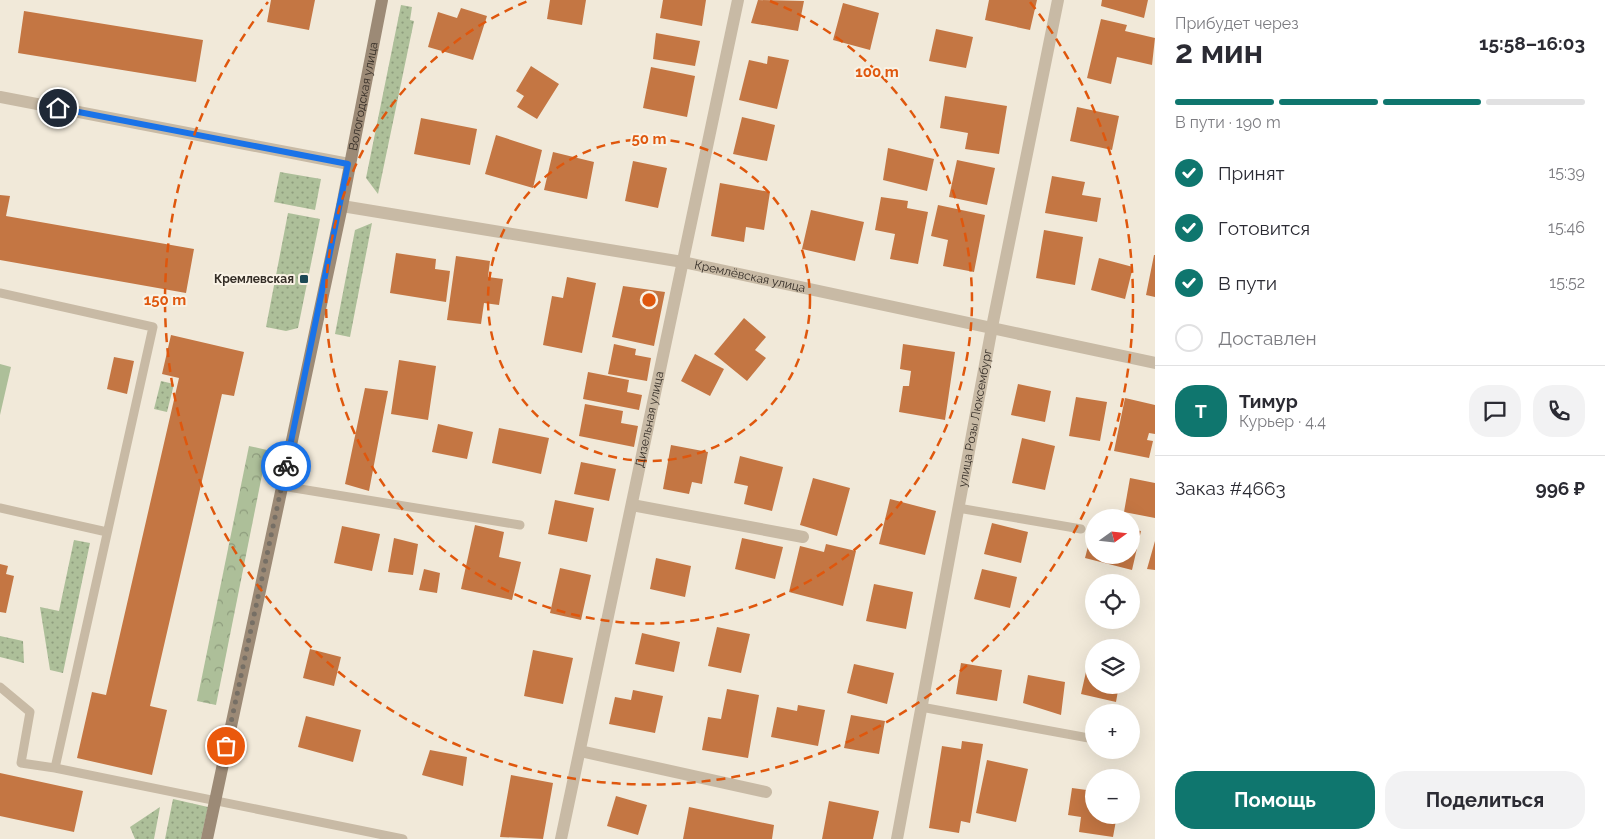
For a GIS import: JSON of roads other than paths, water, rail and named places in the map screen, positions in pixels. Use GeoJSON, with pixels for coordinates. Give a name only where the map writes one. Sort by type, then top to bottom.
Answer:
{"type":"FeatureCollection","features":[{"type":"Feature","properties":{"kind":"main road","name":"Вологодская улица"},"geometry":{"type":"LineString","coordinates":[[207,839],[342,206],[348,164],[382,0]]}},
{"type":"Feature","properties":{"kind":"street","name":"Дизельная улица"},"geometry":{"type":"LineString","coordinates":[[561,839],[738,0]]}},
{"type":"Feature","properties":{"kind":"street","name":"улица Розы Люксембург"},"geometry":{"type":"LineString","coordinates":[[897,839],[992,328],[1058,0]]}},
{"type":"Feature","properties":{"kind":"street"},"geometry":{"type":"LineString","coordinates":[[0,97],[348,164]]}},
{"type":"Feature","properties":{"kind":"street","name":"Кремлёвская улица"},"geometry":{"type":"LineString","coordinates":[[342,206],[683,262],[1155,363]]}},
{"type":"Feature","properties":{"kind":"street"},"geometry":{"type":"LineString","coordinates":[[632,505],[803,537]]}},
{"type":"Feature","properties":{"kind":"street"},"geometry":{"type":"LineString","coordinates":[[580,751],[766,792]]}},
{"type":"Feature","properties":{"kind":"lane"},"geometry":{"type":"LineString","coordinates":[[0,293],[152,327],[55,768]]}},
{"type":"Feature","properties":{"kind":"lane"},"geometry":{"type":"LineString","coordinates":[[282,486],[520,525]]}},
{"type":"Feature","properties":{"kind":"lane"},"geometry":{"type":"LineString","coordinates":[[0,508],[107,532]]}},
{"type":"Feature","properties":{"kind":"lane"},"geometry":{"type":"LineString","coordinates":[[958,508],[1081,529]]}},
{"type":"Feature","properties":{"kind":"lane"},"geometry":{"type":"LineString","coordinates":[[0,687],[30,712],[21,763],[55,768],[402,839]]}},
{"type":"Feature","properties":{"kind":"lane"},"geometry":{"type":"LineString","coordinates":[[921,707],[1085,736]]}},
{"type":"Feature","properties":{"kind":"place","name":"Кремлевская"},"geometry":{"type":"Point","coordinates":[304,279]}}]}
